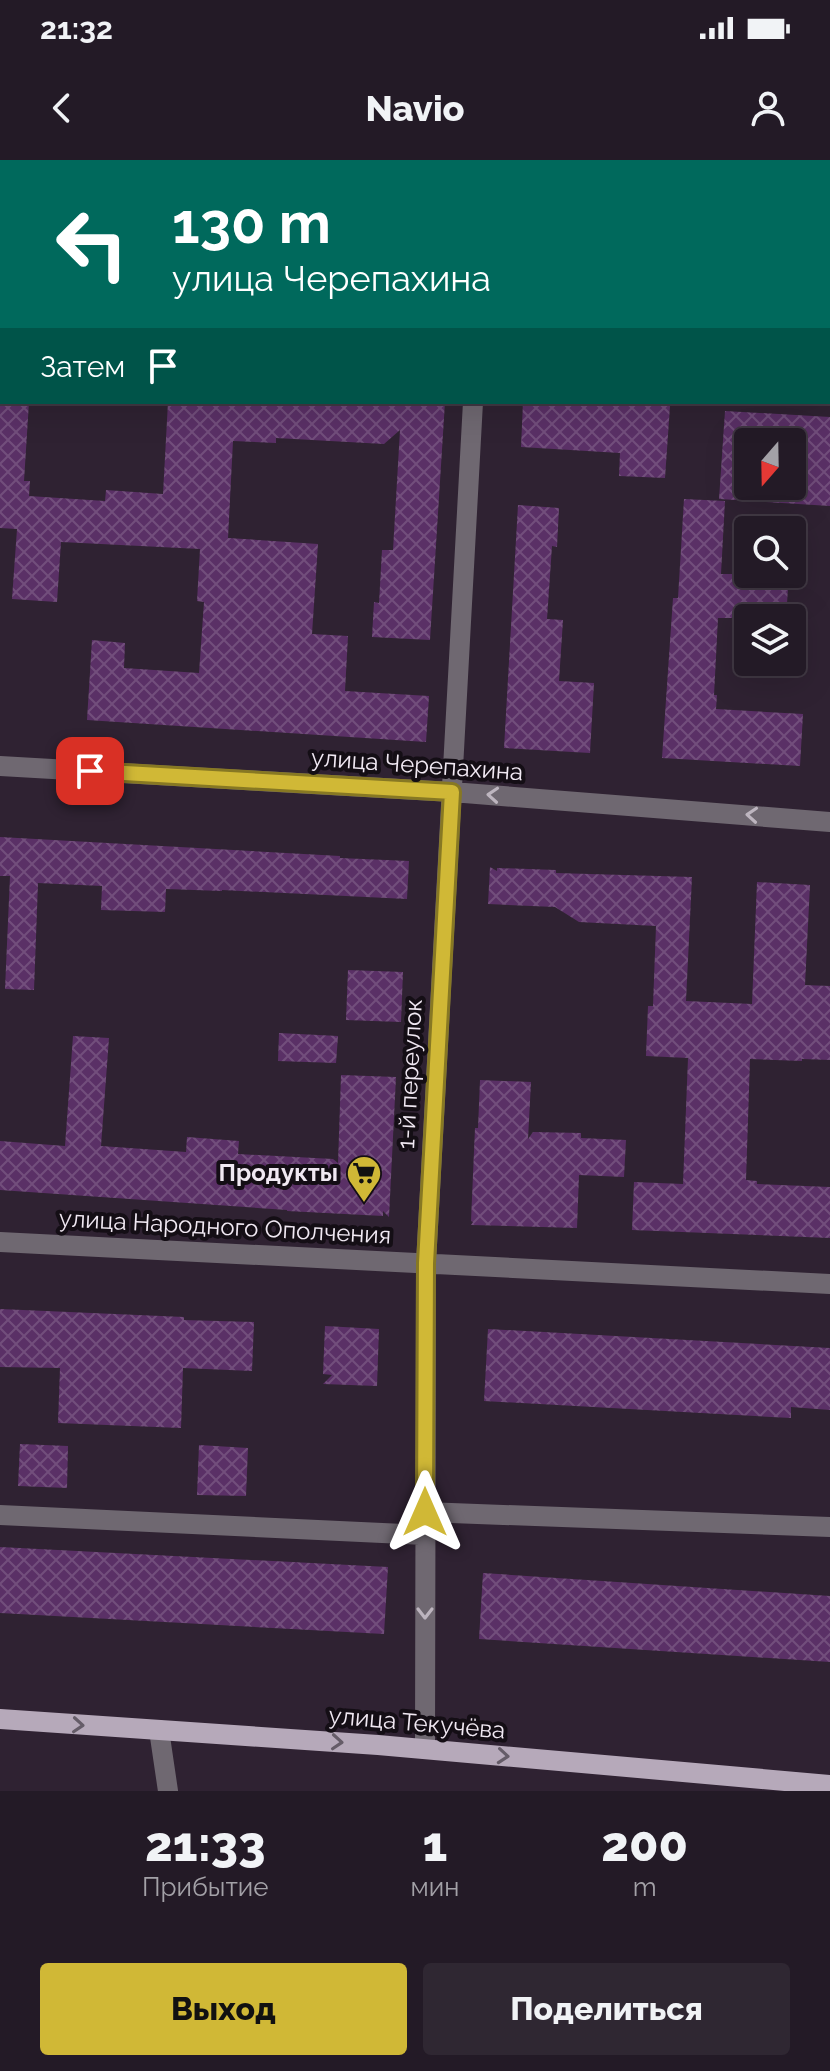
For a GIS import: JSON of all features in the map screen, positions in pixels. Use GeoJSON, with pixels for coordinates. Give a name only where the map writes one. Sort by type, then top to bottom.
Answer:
{"type":"FeatureCollection","features":[{"type":"Feature","properties":{"kind":"main road","name":"улица Текучёва"},"geometry":{"type":"LineString","coordinates":[[0,1719],[425,1749],[830,1785]]}},
{"type":"Feature","properties":{"kind":"street","name":"1-й переулок"},"geometry":{"type":"LineString","coordinates":[[425,1749],[426,1263],[473,404]]}},
{"type":"Feature","properties":{"kind":"street","name":"улица Черепахина"},"geometry":{"type":"LineString","coordinates":[[0,766],[452,792],[830,822]]}},
{"type":"Feature","properties":{"kind":"street","name":"улица Народного Ополчения"},"geometry":{"type":"LineString","coordinates":[[0,1242],[830,1284]]}},
{"type":"Feature","properties":{"kind":"street"},"geometry":{"type":"LineString","coordinates":[[425,1512],[830,1527]]}},
{"type":"Feature","properties":{"kind":"street"},"geometry":{"type":"LineString","coordinates":[[0,1515],[425,1535]]}},
{"type":"Feature","properties":{"kind":"street"},"geometry":{"type":"LineString","coordinates":[[159,1730],[168,1791]]}},
{"type":"Feature","properties":{"kind":"building"},"geometry":{"type":"Polygon","coordinates":[[[0,404],[29,404],[24,481],[30,481],[29,496],[105,501],[106,490],[163,494],[168,404],[445,404],[430,640],[372,637],[374,602],[379,603],[382,550],[393,550],[400,430],[384,444],[276,438],[276,443],[233,441],[228,538],[318,544],[312,634],[348,636],[345,691],[429,696],[426,742],[87,720],[92,640],[125,643],[124,668],[199,673],[204,602],[197,601],[200,549],[61,542],[57,602],[12,599],[17,529],[0,528],[0,404]]]}},
{"type":"Feature","properties":{"kind":"building"},"geometry":{"type":"Polygon","coordinates":[[[523,404],[670,406],[665,478],[619,476],[620,453],[521,447],[523,404]]]}},
{"type":"Feature","properties":{"kind":"building"},"geometry":{"type":"Polygon","coordinates":[[[725,411],[830,417],[830,506],[735,500],[806,500],[806,428],[734,428],[734,500],[719,499],[725,411]]]}},
{"type":"Feature","properties":{"kind":"building"},"geometry":{"type":"Polygon","coordinates":[[[684,499],[725,501],[721,574],[734,574],[734,588],[788,588],[787,604],[734,604],[734,618],[718,618],[716,709],[803,714],[800,766],[662,758],[673,598],[678,598],[684,499]]]}},
{"type":"Feature","properties":{"kind":"building"},"geometry":{"type":"Polygon","coordinates":[[[518,505],[559,508],[557,547],[552,546],[547,619],[563,620],[559,681],[594,683],[590,753],[504,748],[518,505]]]}},
{"type":"Feature","properties":{"kind":"building"},"geometry":{"type":"Polygon","coordinates":[[[0,837],[409,861],[407,899],[166,889],[165,912],[101,910],[102,886],[38,883],[34,990],[5,989],[10,876],[0,876],[0,837]]]}},
{"type":"Feature","properties":{"kind":"building"},"geometry":{"type":"Polygon","coordinates":[[[490,867],[497,871],[497,868],[692,877],[686,1001],[752,1004],[757,882],[810,885],[805,985],[830,986],[830,1060],[750,1059],[746,1180],[757,1181],[757,1184],[830,1187],[830,1238],[632,1230],[634,1182],[683,1184],[688,1058],[646,1056],[648,1006],[653,1006],[656,926],[579,922],[555,907],[488,904],[490,867]]]}},
{"type":"Feature","properties":{"kind":"building"},"geometry":{"type":"Polygon","coordinates":[[[348,970],[403,972],[401,1022],[346,1020],[348,970]]]}},
{"type":"Feature","properties":{"kind":"building"},"geometry":{"type":"Polygon","coordinates":[[[279,1033],[338,1036],[336,1063],[278,1061],[279,1033]]]}},
{"type":"Feature","properties":{"kind":"building"},"geometry":{"type":"Polygon","coordinates":[[[73,1036],[109,1038],[101,1146],[186,1152],[187,1137],[239,1141],[238,1154],[333,1159],[338,1163],[341,1075],[396,1077],[389,1217],[383,1211],[383,1216],[287,1211],[0,1190],[0,1141],[65,1146],[73,1036]]]}},
{"type":"Feature","properties":{"kind":"building"},"geometry":{"type":"Polygon","coordinates":[[[480,1080],[531,1082],[528,1139],[533,1132],[581,1133],[581,1138],[626,1140],[624,1177],[579,1175],[577,1228],[471,1225],[480,1080]]]}},
{"type":"Feature","properties":{"kind":"building"},"geometry":{"type":"Polygon","coordinates":[[[0,1309],[254,1322],[252,1371],[183,1368],[181,1428],[58,1423],[60,1368],[0,1367],[0,1309]]]}},
{"type":"Feature","properties":{"kind":"building"},"geometry":{"type":"Polygon","coordinates":[[[325,1326],[379,1329],[377,1386],[323,1384],[332,1375],[323,1374],[325,1326]]]}},
{"type":"Feature","properties":{"kind":"building"},"geometry":{"type":"Polygon","coordinates":[[[488,1329],[830,1348],[830,1410],[791,1407],[791,1418],[484,1401],[488,1329]]]}},
{"type":"Feature","properties":{"kind":"building"},"geometry":{"type":"Polygon","coordinates":[[[20,1444],[68,1446],[67,1488],[18,1486],[20,1444]]]}},
{"type":"Feature","properties":{"kind":"building"},"geometry":{"type":"Polygon","coordinates":[[[199,1445],[248,1448],[246,1496],[197,1495],[199,1445]]]}},
{"type":"Feature","properties":{"kind":"building"},"geometry":{"type":"Polygon","coordinates":[[[0,1547],[388,1567],[384,1634],[0,1613],[0,1547]]]}},
{"type":"Feature","properties":{"kind":"building"},"geometry":{"type":"Polygon","coordinates":[[[483,1573],[830,1596],[830,1662],[479,1639],[483,1573]]]}},
{"type":"Feature","properties":{"kind":"place","name":"Продукты"},"geometry":{"type":"Point","coordinates":[364,1204]}},
{"type":"Feature","properties":{"kind":"route"},"geometry":{"type":"LineString","coordinates":[[90,771],[452,792],[426,1263],[425,1512]]}}]}
